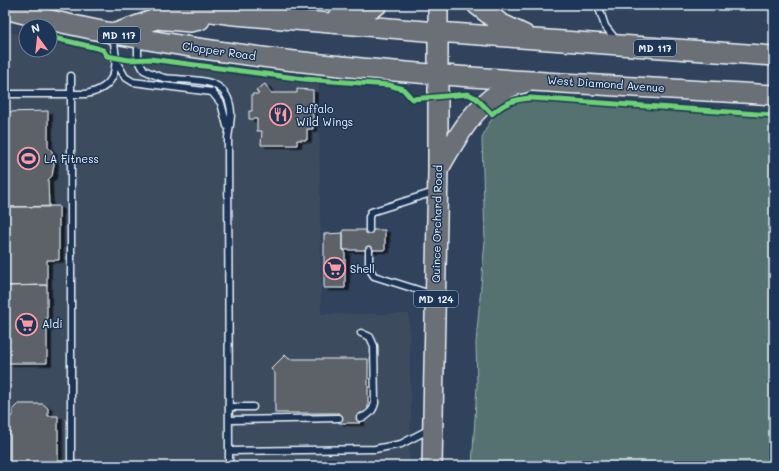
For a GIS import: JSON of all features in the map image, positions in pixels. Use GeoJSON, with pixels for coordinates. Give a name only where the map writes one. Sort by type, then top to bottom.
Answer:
{"type":"FeatureCollection","features":[{"type":"Feature","properties":{"kind":"main road","name":"MD 117"},"geometry":{"type":"LineString","coordinates":[[157,5],[235,15],[438,32],[774,56]]}},
{"type":"Feature","properties":{"kind":"main road"},"geometry":{"type":"LineString","coordinates":[[318,21],[352,15],[377,5]]}},
{"type":"Feature","properties":{"kind":"main road","name":"Quince Orchard Road"},"geometry":{"type":"LineString","coordinates":[[432,466],[438,190],[438,5]]}},
{"type":"Feature","properties":{"kind":"main road"},"geometry":{"type":"LineString","coordinates":[[477,5],[500,23],[535,40]]}},
{"type":"Feature","properties":{"kind":"main road","name":"Clopper Road"},"geometry":{"type":"LineString","coordinates":[[5,9],[138,39],[235,54],[437,74]]}},
{"type":"Feature","properties":{"kind":"main road"},"geometry":{"type":"LineString","coordinates":[[113,34],[156,19],[190,22],[235,15]]}},
{"type":"Feature","properties":{"kind":"main road","name":"West Diamond Avenue"},"geometry":{"type":"LineString","coordinates":[[437,74],[774,95]]}},
{"type":"Feature","properties":{"kind":"main road"},"geometry":{"type":"LineString","coordinates":[[438,170],[459,134],[472,116],[489,99],[516,84],[542,80]]}},
{"type":"Feature","properties":{"kind":"lane"},"geometry":{"type":"LineString","coordinates":[[598,5],[605,26],[613,37],[624,46]]}},
{"type":"Feature","properties":{"kind":"lane"},"geometry":{"type":"LineString","coordinates":[[113,34],[117,63],[125,77],[133,82],[212,92],[218,97],[224,111],[228,138]]}},
{"type":"Feature","properties":{"kind":"lane"},"geometry":{"type":"LineString","coordinates":[[138,39],[138,59],[144,70],[164,78],[209,82],[219,88],[227,97],[230,107],[228,138],[229,466]]}},
{"type":"Feature","properties":{"kind":"lane"},"geometry":{"type":"LineString","coordinates":[[5,94],[86,94],[102,87],[114,74],[117,63]]}},
{"type":"Feature","properties":{"kind":"lane"},"geometry":{"type":"LineString","coordinates":[[70,76],[71,466]]}},
{"type":"Feature","properties":{"kind":"lane"},"geometry":{"type":"LineString","coordinates":[[369,230],[368,217],[371,212],[438,190]]}},
{"type":"Feature","properties":{"kind":"lane"},"geometry":{"type":"LineString","coordinates":[[369,250],[369,268],[374,276],[436,295]]}},
{"type":"Feature","properties":{"kind":"lane"},"geometry":{"type":"LineString","coordinates":[[360,418],[371,413],[374,410],[375,403],[374,346],[370,337],[361,333]]}},
{"type":"Feature","properties":{"kind":"lane"},"geometry":{"type":"LineString","coordinates":[[229,407],[253,407]]}},
{"type":"Feature","properties":{"kind":"lane"},"geometry":{"type":"LineString","coordinates":[[229,420],[339,418]]}},
{"type":"Feature","properties":{"kind":"lane"},"geometry":{"type":"LineString","coordinates":[[229,451],[375,449],[401,444],[416,438],[433,427]]}},
{"type":"Feature","properties":{"kind":"shaded area"},"geometry":{"type":"Polygon","coordinates":[[[519,5],[633,5],[631,14],[519,5]]]}},
{"type":"Feature","properties":{"kind":"shaded area"},"geometry":{"type":"Polygon","coordinates":[[[5,31],[18,34],[18,58],[58,58],[58,43],[101,53],[264,79],[319,84],[321,314],[409,314],[411,416],[409,466],[5,466],[5,31]]]}},
{"type":"Feature","properties":{"kind":"green space"},"geometry":{"type":"Polygon","coordinates":[[[530,101],[774,117],[774,466],[472,466],[477,386],[476,343],[485,241],[482,139],[489,123],[500,111],[514,104],[530,101]]]}},
{"type":"Feature","properties":{"kind":"building","name":"Buffalo Wild Wings"},"geometry":{"type":"Polygon","coordinates":[[[265,84],[271,93],[297,93],[297,89],[313,90],[313,129],[307,129],[307,140],[297,140],[297,145],[261,145],[262,131],[257,131],[257,119],[249,119],[249,111],[252,111],[252,94],[259,94],[256,90],[265,84]]]}},
{"type":"Feature","properties":{"kind":"building","name":"LA Fitness"},"geometry":{"type":"Polygon","coordinates":[[[48,111],[48,147],[52,151],[54,164],[52,176],[48,180],[49,207],[5,207],[5,112],[48,111]]]}},
{"type":"Feature","properties":{"kind":"building"},"geometry":{"type":"Polygon","coordinates":[[[59,206],[59,260],[47,260],[47,285],[5,286],[5,207],[59,206]]]}},
{"type":"Feature","properties":{"kind":"building","name":"Shell"},"geometry":{"type":"Polygon","coordinates":[[[343,230],[385,230],[385,250],[343,250],[343,230]]]}},
{"type":"Feature","properties":{"kind":"building","name":"Shell"},"geometry":{"type":"Polygon","coordinates":[[[343,233],[343,250],[345,250],[345,288],[324,288],[324,234],[343,233]]]}},
{"type":"Feature","properties":{"kind":"building","name":"Aldi"},"geometry":{"type":"Polygon","coordinates":[[[47,285],[47,363],[5,363],[5,286],[47,285]]]}},
{"type":"Feature","properties":{"kind":"building"},"geometry":{"type":"Polygon","coordinates":[[[285,355],[289,359],[368,359],[368,411],[366,413],[360,413],[360,423],[339,423],[339,413],[275,413],[275,373],[271,369],[285,355]]]}},
{"type":"Feature","properties":{"kind":"building"},"geometry":{"type":"Polygon","coordinates":[[[18,404],[43,404],[48,408],[48,416],[58,416],[58,466],[9,466],[9,416],[13,416],[13,409],[18,404]]]}},
{"type":"Feature","properties":{"kind":"cycle path"},"geometry":{"type":"LineString","coordinates":[[58,39],[103,50],[107,56],[129,60],[150,59],[304,79],[389,85],[403,89],[412,99],[468,94],[476,98],[492,114],[510,102],[531,98],[774,115]]}},
{"type":"Feature","properties":{"kind":"place","name":"Buffalo Wild Wings"},"geometry":{"type":"Point","coordinates":[281,115]}},
{"type":"Feature","properties":{"kind":"place","name":"LA Fitness"},"geometry":{"type":"Point","coordinates":[29,159]}},
{"type":"Feature","properties":{"kind":"place","name":"Shell"},"geometry":{"type":"Point","coordinates":[335,269]}},
{"type":"Feature","properties":{"kind":"place","name":"Aldi"},"geometry":{"type":"Point","coordinates":[26,324]}}]}
